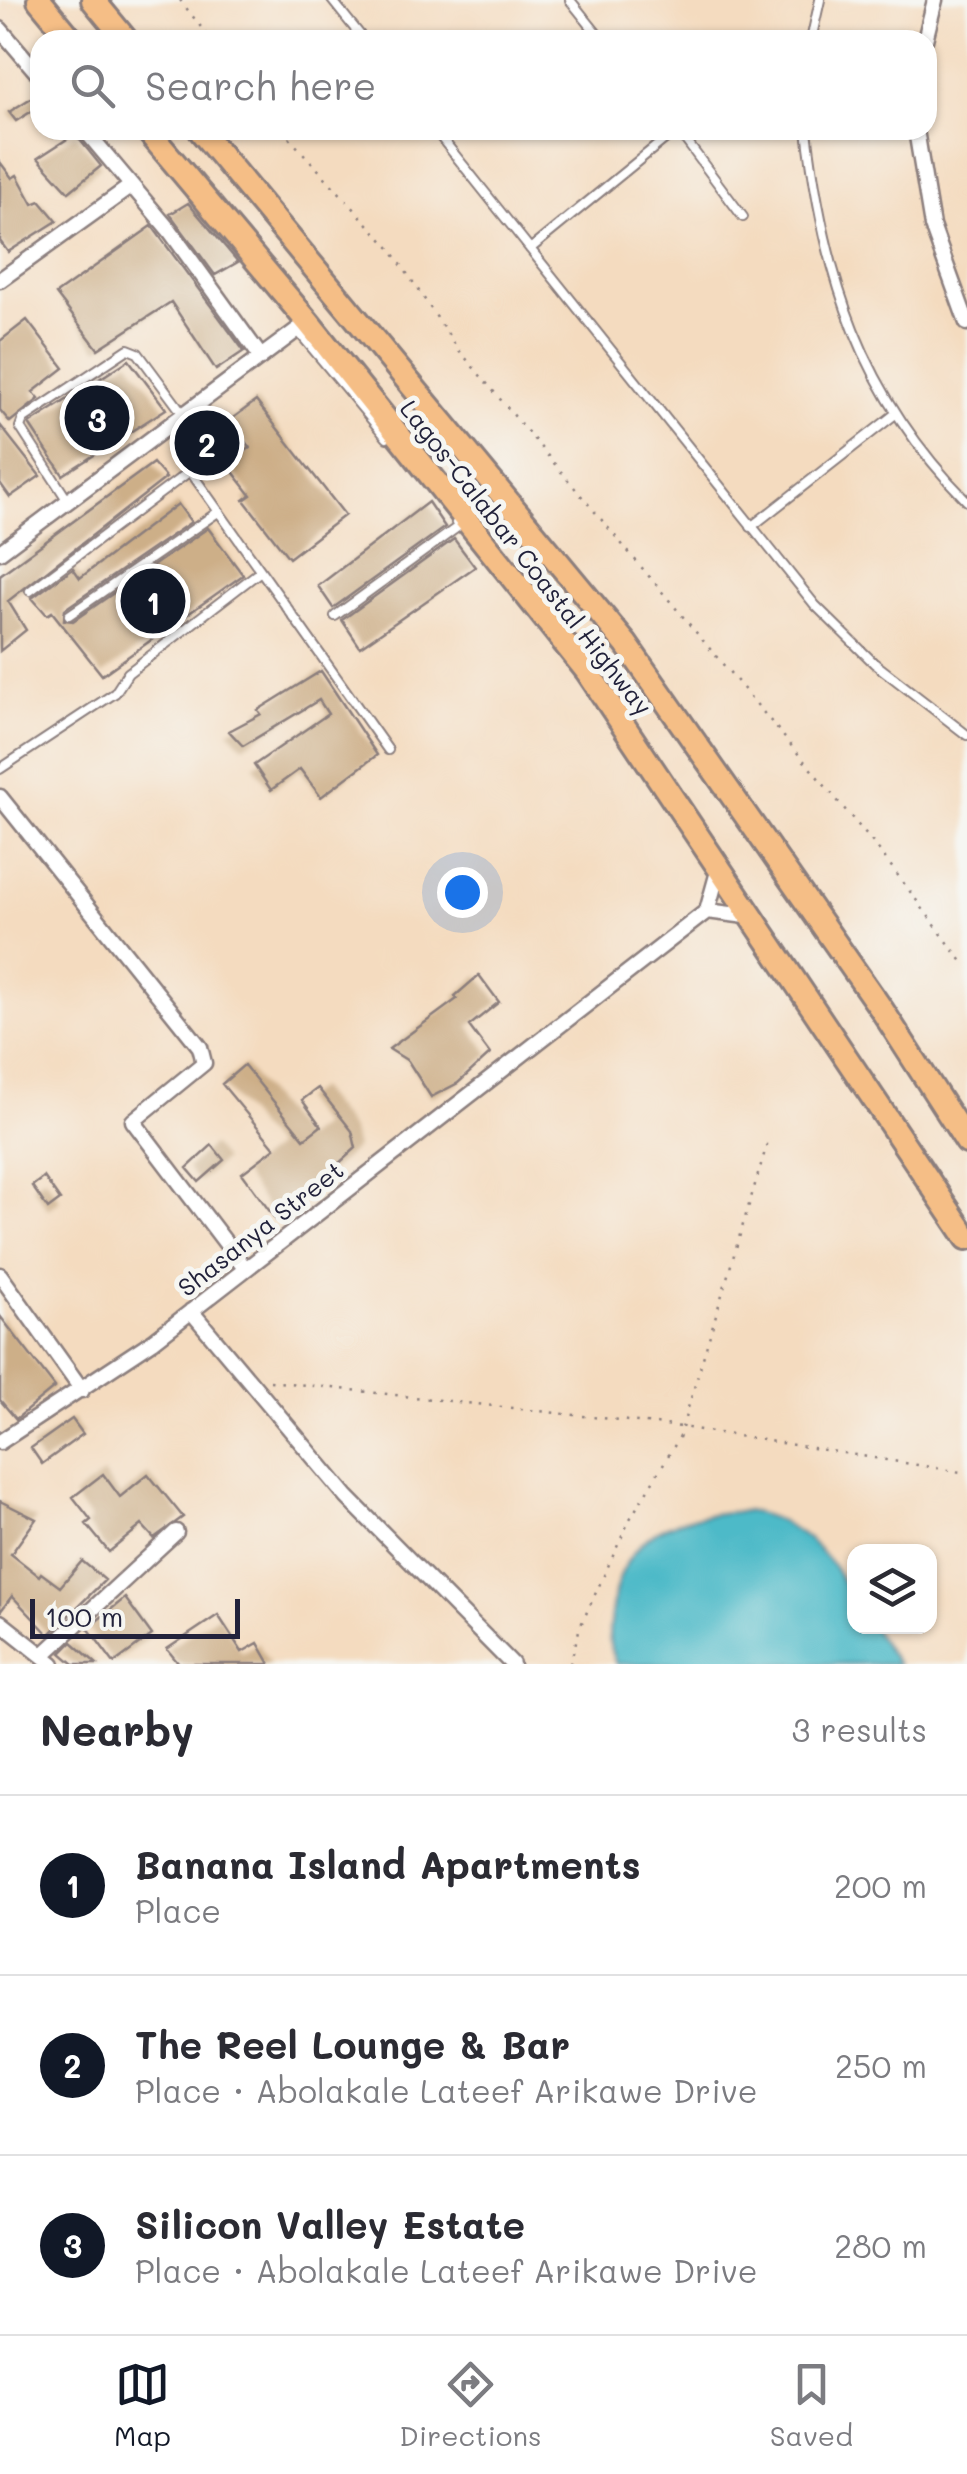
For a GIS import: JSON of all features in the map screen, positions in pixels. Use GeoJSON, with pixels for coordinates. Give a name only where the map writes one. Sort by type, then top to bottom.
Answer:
{"type":"FeatureCollection","features":[{"type":"Feature","properties":{"kind":"highway"},"geometry":{"type":"LineString","coordinates":[[39,0],[64,30]]}},
{"type":"Feature","properties":{"kind":"highway"},"geometry":{"type":"LineString","coordinates":[[93,0],[118,30]]}},
{"type":"Feature","properties":{"kind":"highway","name":"Lagos-Calabar Coastal Highway"},"geometry":{"type":"LineString","coordinates":[[155,140],[308,322],[587,672],[967,1238]]}},
{"type":"Feature","properties":{"kind":"highway","name":"Lagos-Calabar Coastal Highway"},"geometry":{"type":"LineString","coordinates":[[208,140],[626,644],[882,1010],[967,1142]]}},
{"type":"Feature","properties":{"kind":"street"},"geometry":{"type":"LineString","coordinates":[[927,30],[935,0]]}},
{"type":"Feature","properties":{"kind":"street"},"geometry":{"type":"LineString","coordinates":[[0,29],[30,64]]}},
{"type":"Feature","properties":{"kind":"street"},"geometry":{"type":"LineString","coordinates":[[92,140],[170,230],[262,357]]}},
{"type":"Feature","properties":{"kind":"street"},"geometry":{"type":"LineString","coordinates":[[918,140],[932,226],[967,322]]}},
{"type":"Feature","properties":{"kind":"street"},"geometry":{"type":"LineString","coordinates":[[0,280],[131,186]]}},
{"type":"Feature","properties":{"kind":"street"},"geometry":{"type":"LineString","coordinates":[[0,552],[298,330]]}},
{"type":"Feature","properties":{"kind":"street"},"geometry":{"type":"LineString","coordinates":[[0,797],[200,1047],[204,1062],[133,1120],[244,1268]]}},
{"type":"Feature","properties":{"kind":"street"},"geometry":{"type":"LineString","coordinates":[[720,866],[707,911],[755,918]]}},
{"type":"Feature","properties":{"kind":"street","name":"Shasanya Street"},"geometry":{"type":"LineString","coordinates":[[0,1442],[82,1390],[191,1311],[707,911]]}},
{"type":"Feature","properties":{"kind":"street"},"geometry":{"type":"LineString","coordinates":[[0,1274],[82,1390]]}},
{"type":"Feature","properties":{"kind":"street"},"geometry":{"type":"LineString","coordinates":[[191,1311],[347,1496],[512,1664]]}},
{"type":"Feature","properties":{"kind":"street"},"geometry":{"type":"LineString","coordinates":[[0,1622],[48,1660],[176,1532]]}},
{"type":"Feature","properties":{"kind":"lane"},"geometry":{"type":"LineString","coordinates":[[332,0],[356,30]]}},
{"type":"Feature","properties":{"kind":"lane"},"geometry":{"type":"LineString","coordinates":[[570,0],[594,30]]}},
{"type":"Feature","properties":{"kind":"lane"},"geometry":{"type":"LineString","coordinates":[[813,30],[820,0]]}},
{"type":"Feature","properties":{"kind":"lane"},"geometry":{"type":"LineString","coordinates":[[443,140],[815,605],[874,663],[967,735]]}},
{"type":"Feature","properties":{"kind":"lane"},"geometry":{"type":"LineString","coordinates":[[530,248],[666,140]]}},
{"type":"Feature","properties":{"kind":"lane"},"geometry":{"type":"LineString","coordinates":[[686,140],[743,218]]}},
{"type":"Feature","properties":{"kind":"lane"},"geometry":{"type":"LineString","coordinates":[[808,140],[817,216],[838,295],[864,359],[894,415],[967,501]]}},
{"type":"Feature","properties":{"kind":"lane"},"geometry":{"type":"LineString","coordinates":[[298,330],[459,526],[335,616]]}},
{"type":"Feature","properties":{"kind":"lane"},"geometry":{"type":"LineString","coordinates":[[68,501],[20,426],[23,419],[128,350],[138,352],[179,419],[178,445],[190,471],[258,573],[388,750]]}},
{"type":"Feature","properties":{"kind":"lane"},"geometry":{"type":"LineString","coordinates":[[751,527],[894,415]]}},
{"type":"Feature","properties":{"kind":"lane"},"geometry":{"type":"LineString","coordinates":[[30,591],[190,471]]}},
{"type":"Feature","properties":{"kind":"lane"},"geometry":{"type":"LineString","coordinates":[[69,615],[218,512]]}},
{"type":"Feature","properties":{"kind":"lane"},"geometry":{"type":"LineString","coordinates":[[0,769],[115,694],[128,673],[258,573]]}},
{"type":"Feature","properties":{"kind":"path"},"geometry":{"type":"LineString","coordinates":[[180,0],[203,30]]}},
{"type":"Feature","properties":{"kind":"path"},"geometry":{"type":"LineString","coordinates":[[291,140],[390,248],[458,349],[880,850],[964,964]]}},
{"type":"Feature","properties":{"kind":"path"},"geometry":{"type":"LineString","coordinates":[[570,1664],[580,1626],[622,1537],[682,1427],[769,1138]]}},
{"type":"Feature","properties":{"kind":"path"},"geometry":{"type":"LineString","coordinates":[[248,1379],[682,1427],[967,1473]]}},
{"type":"Feature","properties":{"kind":"water"},"geometry":{"type":"Polygon","coordinates":[[[745,1511],[765,1515],[785,1524],[820,1550],[847,1592],[847,1634],[877,1634],[897,1664],[616,1664],[609,1634],[619,1578],[629,1558],[658,1531],[698,1516],[745,1511]]]}},
{"type":"Feature","properties":{"kind":"building"},"geometry":{"type":"Polygon","coordinates":[[[30,99],[30,112],[16,121],[9,112],[30,99]]]}},
{"type":"Feature","properties":{"kind":"building"},"geometry":{"type":"Polygon","coordinates":[[[66,140],[80,140],[101,166],[69,192],[38,158],[66,140]]]}},
{"type":"Feature","properties":{"kind":"building"},"geometry":{"type":"Polygon","coordinates":[[[0,162],[12,178],[17,175],[33,204],[40,201],[57,221],[8,252],[0,241],[0,162]]]}},
{"type":"Feature","properties":{"kind":"building"},"geometry":{"type":"Polygon","coordinates":[[[188,203],[238,262],[215,275],[170,214],[188,203]]]}},
{"type":"Feature","properties":{"kind":"building"},"geometry":{"type":"Polygon","coordinates":[[[152,226],[244,351],[216,370],[171,302],[98,349],[56,294],[152,226]]]}},
{"type":"Feature","properties":{"kind":"building"},"geometry":{"type":"Polygon","coordinates":[[[27,320],[64,368],[33,392],[39,399],[10,422],[0,410],[0,341],[27,320]]]}},
{"type":"Feature","properties":{"kind":"building"},"geometry":{"type":"Polygon","coordinates":[[[129,360],[166,409],[63,475],[29,424],[129,360]]]}},
{"type":"Feature","properties":{"kind":"building"},"geometry":{"type":"Polygon","coordinates":[[[256,401],[345,515],[289,558],[244,500],[251,495],[227,464],[250,448],[229,421],[256,401]]]}},
{"type":"Feature","properties":{"kind":"building"},"geometry":{"type":"Polygon","coordinates":[[[207,424],[225,452],[209,465],[189,434],[207,424]]]}},
{"type":"Feature","properties":{"kind":"building"},"geometry":{"type":"Polygon","coordinates":[[[0,425],[40,476],[10,497],[0,483],[0,425]]]}},
{"type":"Feature","properties":{"kind":"building"},"geometry":{"type":"Polygon","coordinates":[[[153,463],[166,478],[8,601],[26,630],[0,651],[0,575],[153,463]]]}},
{"type":"Feature","properties":{"kind":"building"},"geometry":{"type":"Polygon","coordinates":[[[428,502],[445,527],[333,608],[318,586],[428,502]]]}},
{"type":"Feature","properties":{"kind":"building"},"geometry":{"type":"Polygon","coordinates":[[[178,504],[191,522],[65,609],[64,620],[73,621],[208,528],[243,575],[102,675],[52,612],[47,615],[32,598],[73,568],[80,578],[178,504]]]}},
{"type":"Feature","properties":{"kind":"building"},"geometry":{"type":"Polygon","coordinates":[[[454,539],[475,567],[360,647],[342,620],[454,539]]]}},
{"type":"Feature","properties":{"kind":"building"},"geometry":{"type":"Polygon","coordinates":[[[321,671],[377,755],[321,797],[300,769],[271,790],[254,765],[328,714],[319,700],[243,746],[229,731],[261,714],[258,710],[321,671]]]}},
{"type":"Feature","properties":{"kind":"building"},"geometry":{"type":"Polygon","coordinates":[[[479,975],[499,1002],[469,1026],[490,1054],[458,1083],[431,1097],[408,1061],[389,1049],[457,999],[455,996],[479,975]]]}},
{"type":"Feature","properties":{"kind":"building"},"geometry":{"type":"Polygon","coordinates":[[[244,1065],[304,1139],[321,1126],[302,1100],[318,1088],[352,1131],[356,1148],[276,1220],[242,1173],[275,1148],[222,1084],[244,1065]]]}},
{"type":"Feature","properties":{"kind":"building"},"geometry":{"type":"Polygon","coordinates":[[[212,1145],[224,1160],[199,1182],[187,1168],[212,1145]]]}},
{"type":"Feature","properties":{"kind":"building"},"geometry":{"type":"Polygon","coordinates":[[[44,1177],[60,1200],[48,1209],[32,1186],[44,1177]]]}},
{"type":"Feature","properties":{"kind":"building"},"geometry":{"type":"Polygon","coordinates":[[[0,1316],[55,1387],[16,1419],[0,1400],[0,1316]]]}},
{"type":"Feature","properties":{"kind":"building"},"geometry":{"type":"Polygon","coordinates":[[[72,1419],[83,1434],[42,1464],[31,1448],[72,1419]]]}},
{"type":"Feature","properties":{"kind":"building"},"geometry":{"type":"Polygon","coordinates":[[[103,1474],[120,1497],[148,1474],[183,1517],[154,1538],[142,1525],[109,1552],[86,1524],[91,1520],[73,1497],[103,1474]]]}},
{"type":"Feature","properties":{"kind":"building"},"geometry":{"type":"Polygon","coordinates":[[[0,1501],[36,1519],[11,1554],[39,1576],[41,1573],[60,1587],[82,1561],[105,1580],[49,1635],[12,1596],[0,1612],[0,1501]]]}},
{"type":"Feature","properties":{"kind":"building"},"geometry":{"type":"Polygon","coordinates":[[[125,1598],[152,1635],[114,1663],[88,1628],[125,1598]]]}},
{"type":"Feature","properties":{"kind":"building"},"geometry":{"type":"Polygon","coordinates":[[[218,1615],[242,1652],[258,1643],[270,1664],[179,1664],[167,1649],[218,1615]]]}},
{"type":"Feature","properties":{"kind":"building"},"geometry":{"type":"Polygon","coordinates":[[[72,1642],[97,1664],[74,1664],[61,1653],[72,1642]]]}},
{"type":"Feature","properties":{"kind":"place","name":"Silicon Valley Estate"},"geometry":{"type":"Point","coordinates":[97,418]}},
{"type":"Feature","properties":{"kind":"place","name":"The Reel Lounge & Bar"},"geometry":{"type":"Point","coordinates":[207,443]}},
{"type":"Feature","properties":{"kind":"place","name":"Banana Island Apartments"},"geometry":{"type":"Point","coordinates":[153,601]}}]}
